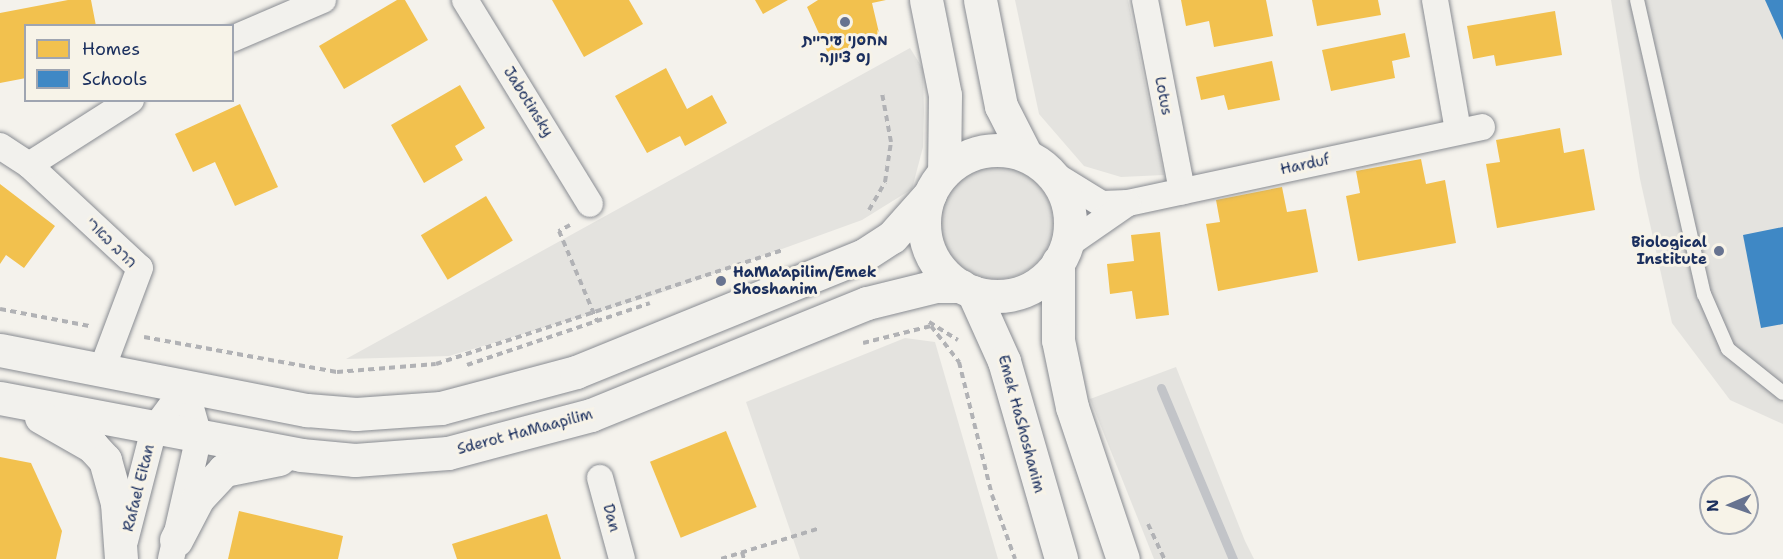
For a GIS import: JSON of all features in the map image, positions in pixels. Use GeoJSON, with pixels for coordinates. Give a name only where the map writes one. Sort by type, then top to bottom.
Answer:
{"type":"FeatureCollection","features":[{"type":"Feature","properties":{"kind":"street"},"geometry":{"type":"LineString","coordinates":[[234,38],[323,0]]}},
{"type":"Feature","properties":{"kind":"street","name":"Jabotinsky"},"geometry":{"type":"LineString","coordinates":[[465,0],[583,213]]}},
{"type":"Feature","properties":{"kind":"street"},"geometry":{"type":"LineString","coordinates":[[926,0],[945,94],[937,183],[924,214],[928,246],[944,273],[967,289],[1020,292],[1042,280],[1062,254]]}},
{"type":"Feature","properties":{"kind":"street"},"geometry":{"type":"LineString","coordinates":[[980,0],[1001,106],[1068,207],[1062,254],[1058,340],[1072,407],[1123,559]]}},
{"type":"Feature","properties":{"kind":"street","name":"Lotus"},"geometry":{"type":"LineString","coordinates":[[1145,0],[1182,191]]}},
{"type":"Feature","properties":{"kind":"street","name":"Harduf"},"geometry":{"type":"LineString","coordinates":[[1038,164],[1102,204],[1128,203],[1470,129],[1435,0]]}},
{"type":"Feature","properties":{"kind":"street"},"geometry":{"type":"LineString","coordinates":[[29,165],[128,102]]}},
{"type":"Feature","properties":{"kind":"street","name":"הרב בארי"},"geometry":{"type":"LineString","coordinates":[[0,146],[29,165],[140,268],[101,372]]}},
{"type":"Feature","properties":{"kind":"street"},"geometry":{"type":"LineString","coordinates":[[0,350],[101,372],[346,413],[441,408],[576,372],[673,336],[864,255],[892,237],[937,183],[982,151],[1038,164]]}},
{"type":"Feature","properties":{"kind":"street","name":"Harduf"},"geometry":{"type":"LineString","coordinates":[[1062,254],[1128,203]]}},
{"type":"Feature","properties":{"kind":"street","name":"Sderot HaMaapilim"},"geometry":{"type":"LineString","coordinates":[[7,400],[154,429],[313,456],[410,457],[507,440],[591,415],[867,303],[915,290],[967,289]]}},
{"type":"Feature","properties":{"kind":"street","name":"Emek HaShoshanim"},"geometry":{"type":"LineString","coordinates":[[967,289],[997,340],[1061,559]]}},
{"type":"Feature","properties":{"kind":"street"},"geometry":{"type":"LineString","coordinates":[[173,549],[199,436],[185,387]]}},
{"type":"Feature","properties":{"kind":"street","name":"Rafael Eitan"},"geometry":{"type":"LineString","coordinates":[[121,559],[154,429],[185,387]]}},
{"type":"Feature","properties":{"kind":"street"},"geometry":{"type":"LineString","coordinates":[[7,400],[92,446],[105,460],[117,503],[121,559]]}},
{"type":"Feature","properties":{"kind":"street"},"geometry":{"type":"LineString","coordinates":[[173,549],[198,498],[224,470],[243,462],[313,456]]}},
{"type":"Feature","properties":{"kind":"street","name":"Dan"},"geometry":{"type":"LineString","coordinates":[[600,477],[622,559]]}},
{"type":"Feature","properties":{"kind":"lane"},"geometry":{"type":"LineString","coordinates":[[1638,0],[1704,294],[1728,349],[1783,393]]}},
{"type":"Feature","properties":{"kind":"path"},"geometry":{"type":"LineString","coordinates":[[882,93],[891,142],[885,182],[857,231],[892,237]]}},
{"type":"Feature","properties":{"kind":"path"},"geometry":{"type":"LineString","coordinates":[[583,213],[559,231],[597,321]]}},
{"type":"Feature","properties":{"kind":"path"},"geometry":{"type":"LineString","coordinates":[[0,309],[337,372],[436,364],[795,247]]}},
{"type":"Feature","properties":{"kind":"path"},"geometry":{"type":"LineString","coordinates":[[753,269],[795,254]]}},
{"type":"Feature","properties":{"kind":"path"},"geometry":{"type":"LineString","coordinates":[[915,290],[931,326],[959,362],[992,495],[1015,559]]}},
{"type":"Feature","properties":{"kind":"path"},"geometry":{"type":"LineString","coordinates":[[462,366],[654,303]]}},
{"type":"Feature","properties":{"kind":"path"},"geometry":{"type":"LineString","coordinates":[[0,317],[46,327]]}},
{"type":"Feature","properties":{"kind":"path"},"geometry":{"type":"LineString","coordinates":[[931,326],[971,347],[997,340]]}},
{"type":"Feature","properties":{"kind":"path"},"geometry":{"type":"LineString","coordinates":[[314,377],[347,380]]}},
{"type":"Feature","properties":{"kind":"path"},"geometry":{"type":"LineString","coordinates":[[721,559],[817,529]]}},
{"type":"Feature","properties":{"kind":"path"},"geometry":{"type":"LineString","coordinates":[[742,552],[744,559]]}},
{"type":"Feature","properties":{"kind":"shaded area"},"geometry":{"type":"Polygon","coordinates":[[[1015,0],[1128,0],[1164,175],[1121,177],[1084,166],[1039,114],[1015,0]]]}},
{"type":"Feature","properties":{"kind":"shaded area","name":"Biological Institute"},"geometry":{"type":"Polygon","coordinates":[[[1611,0],[1783,0],[1783,424],[1730,400],[1672,323],[1640,179],[1611,0]]]}},
{"type":"Feature","properties":{"kind":"shaded area"},"geometry":{"type":"Polygon","coordinates":[[[910,48],[923,69],[924,111],[923,147],[912,189],[862,220],[655,295],[449,356],[346,359],[910,48]]]}},
{"type":"Feature","properties":{"kind":"shaded area"},"geometry":{"type":"Polygon","coordinates":[[[997,167],[1019,171],[1037,183],[1049,201],[1053,223],[1049,245],[1037,263],[1019,275],[997,279],[975,275],[957,263],[945,245],[941,223],[945,201],[957,183],[975,171],[997,167]]]}},
{"type":"Feature","properties":{"kind":"shaded area"},"geometry":{"type":"Polygon","coordinates":[[[905,338],[935,342],[998,559],[800,559],[746,402],[905,338]]]}},
{"type":"Feature","properties":{"kind":"shaded area"},"geometry":{"type":"Polygon","coordinates":[[[1176,367],[1254,559],[1154,559],[1090,399],[1176,367]]]}},
{"type":"Feature","properties":{"kind":"building: Homes"},"geometry":{"type":"Polygon","coordinates":[[[68,0],[91,0],[96,24],[24,24],[24,78],[0,83],[0,13],[68,0]]]}},
{"type":"Feature","properties":{"kind":"building: Homes"},"geometry":{"type":"Polygon","coordinates":[[[397,0],[405,0],[428,40],[344,89],[319,46],[397,0]]]}},
{"type":"Feature","properties":{"kind":"building: Homes"},"geometry":{"type":"Polygon","coordinates":[[[552,0],[629,0],[643,24],[584,57],[552,0]]]}},
{"type":"Feature","properties":{"kind":"building: Homes","name":"מחסני עיריית נס ציונה"},"geometry":{"type":"Polygon","coordinates":[[[755,0],[788,0],[763,14],[755,0]]]}},
{"type":"Feature","properties":{"kind":"building: Homes","name":"מחסני עיריית נס ציונה"},"geometry":{"type":"Polygon","coordinates":[[[818,0],[886,0],[872,3],[880,37],[831,60],[807,7],[818,0]]]}},
{"type":"Feature","properties":{"kind":"building: Homes"},"geometry":{"type":"Polygon","coordinates":[[[1181,0],[1266,0],[1273,36],[1214,47],[1209,21],[1186,26],[1181,0]]]}},
{"type":"Feature","properties":{"kind":"building: Homes"},"geometry":{"type":"Polygon","coordinates":[[[1312,0],[1378,0],[1381,15],[1317,26],[1312,0]]]}},
{"type":"Feature","properties":{"kind":"building: Homes"},"geometry":{"type":"Polygon","coordinates":[[[1555,11],[1562,55],[1496,66],[1494,55],[1473,59],[1467,26],[1555,11]]]}},
{"type":"Feature","properties":{"kind":"building: Homes"},"geometry":{"type":"Polygon","coordinates":[[[1405,33],[1410,57],[1392,61],[1395,78],[1331,91],[1322,50],[1405,33]]]}},
{"type":"Feature","properties":{"kind":"building: Homes"},"geometry":{"type":"Polygon","coordinates":[[[1272,61],[1280,100],[1228,110],[1224,95],[1201,100],[1196,77],[1272,61]]]}},
{"type":"Feature","properties":{"kind":"building: Homes"},"geometry":{"type":"Polygon","coordinates":[[[666,68],[687,109],[712,95],[727,123],[685,146],[680,136],[647,153],[615,96],[666,68]]]}},
{"type":"Feature","properties":{"kind":"building: Homes"},"geometry":{"type":"Polygon","coordinates":[[[460,85],[485,128],[455,146],[463,160],[424,183],[391,125],[460,85]]]}},
{"type":"Feature","properties":{"kind":"building: Homes"},"geometry":{"type":"Polygon","coordinates":[[[240,104],[278,187],[235,206],[215,162],[193,172],[175,134],[240,104]]]}},
{"type":"Feature","properties":{"kind":"building: Homes"},"geometry":{"type":"Polygon","coordinates":[[[1560,128],[1564,153],[1584,149],[1595,210],[1497,228],[1486,164],[1500,162],[1496,140],[1560,128]]]}},
{"type":"Feature","properties":{"kind":"building: Homes"},"geometry":{"type":"Polygon","coordinates":[[[1421,159],[1426,184],[1445,180],[1456,243],[1358,261],[1346,196],[1360,193],[1356,171],[1421,159]]]}},
{"type":"Feature","properties":{"kind":"building: Homes"},"geometry":{"type":"Polygon","coordinates":[[[0,184],[55,226],[24,268],[6,255],[0,264],[0,184]]]}},
{"type":"Feature","properties":{"kind":"building: Homes"},"geometry":{"type":"Polygon","coordinates":[[[1282,187],[1287,212],[1306,209],[1318,272],[1218,291],[1206,224],[1220,222],[1216,200],[1282,187]]]}},
{"type":"Feature","properties":{"kind":"building: Homes"},"geometry":{"type":"Polygon","coordinates":[[[486,196],[513,241],[448,280],[421,235],[486,196]]]}},
{"type":"Feature","properties":{"kind":"building: Homes"},"geometry":{"type":"Polygon","coordinates":[[[1160,232],[1169,315],[1136,319],[1132,291],[1110,294],[1107,264],[1134,261],[1131,235],[1160,232]]]}},
{"type":"Feature","properties":{"kind":"building: Homes"},"geometry":{"type":"Polygon","coordinates":[[[726,431],[757,507],[681,538],[650,462],[726,431]]]}},
{"type":"Feature","properties":{"kind":"building: Homes"},"geometry":{"type":"Polygon","coordinates":[[[0,457],[31,463],[62,531],[56,559],[0,559],[0,457]]]}},
{"type":"Feature","properties":{"kind":"building: Homes"},"geometry":{"type":"Polygon","coordinates":[[[239,511],[343,536],[338,559],[228,559],[239,511]]]}},
{"type":"Feature","properties":{"kind":"building: Homes"},"geometry":{"type":"Polygon","coordinates":[[[547,514],[561,559],[457,559],[452,544],[547,514]]]}},
{"type":"Feature","properties":{"kind":"building: Schools"},"geometry":{"type":"Polygon","coordinates":[[[1765,0],[1783,0],[1783,40],[1765,0]]]}},
{"type":"Feature","properties":{"kind":"building: Schools"},"geometry":{"type":"Polygon","coordinates":[[[1783,227],[1783,324],[1761,328],[1743,235],[1783,227]]]}},
{"type":"Feature","properties":{"kind":"waterway"},"geometry":{"type":"LineString","coordinates":[[1161,388],[1233,559]]}},
{"type":"Feature","properties":{"kind":"place","name":"מחסני עיריית נס ציונה"},"geometry":{"type":"Point","coordinates":[845,22]}},
{"type":"Feature","properties":{"kind":"place","name":"Biological Institute"},"geometry":{"type":"Point","coordinates":[1719,251]}},
{"type":"Feature","properties":{"kind":"place","name":"HaMa'apilim/Emek Shoshanim"},"geometry":{"type":"Point","coordinates":[721,281]}}]}
